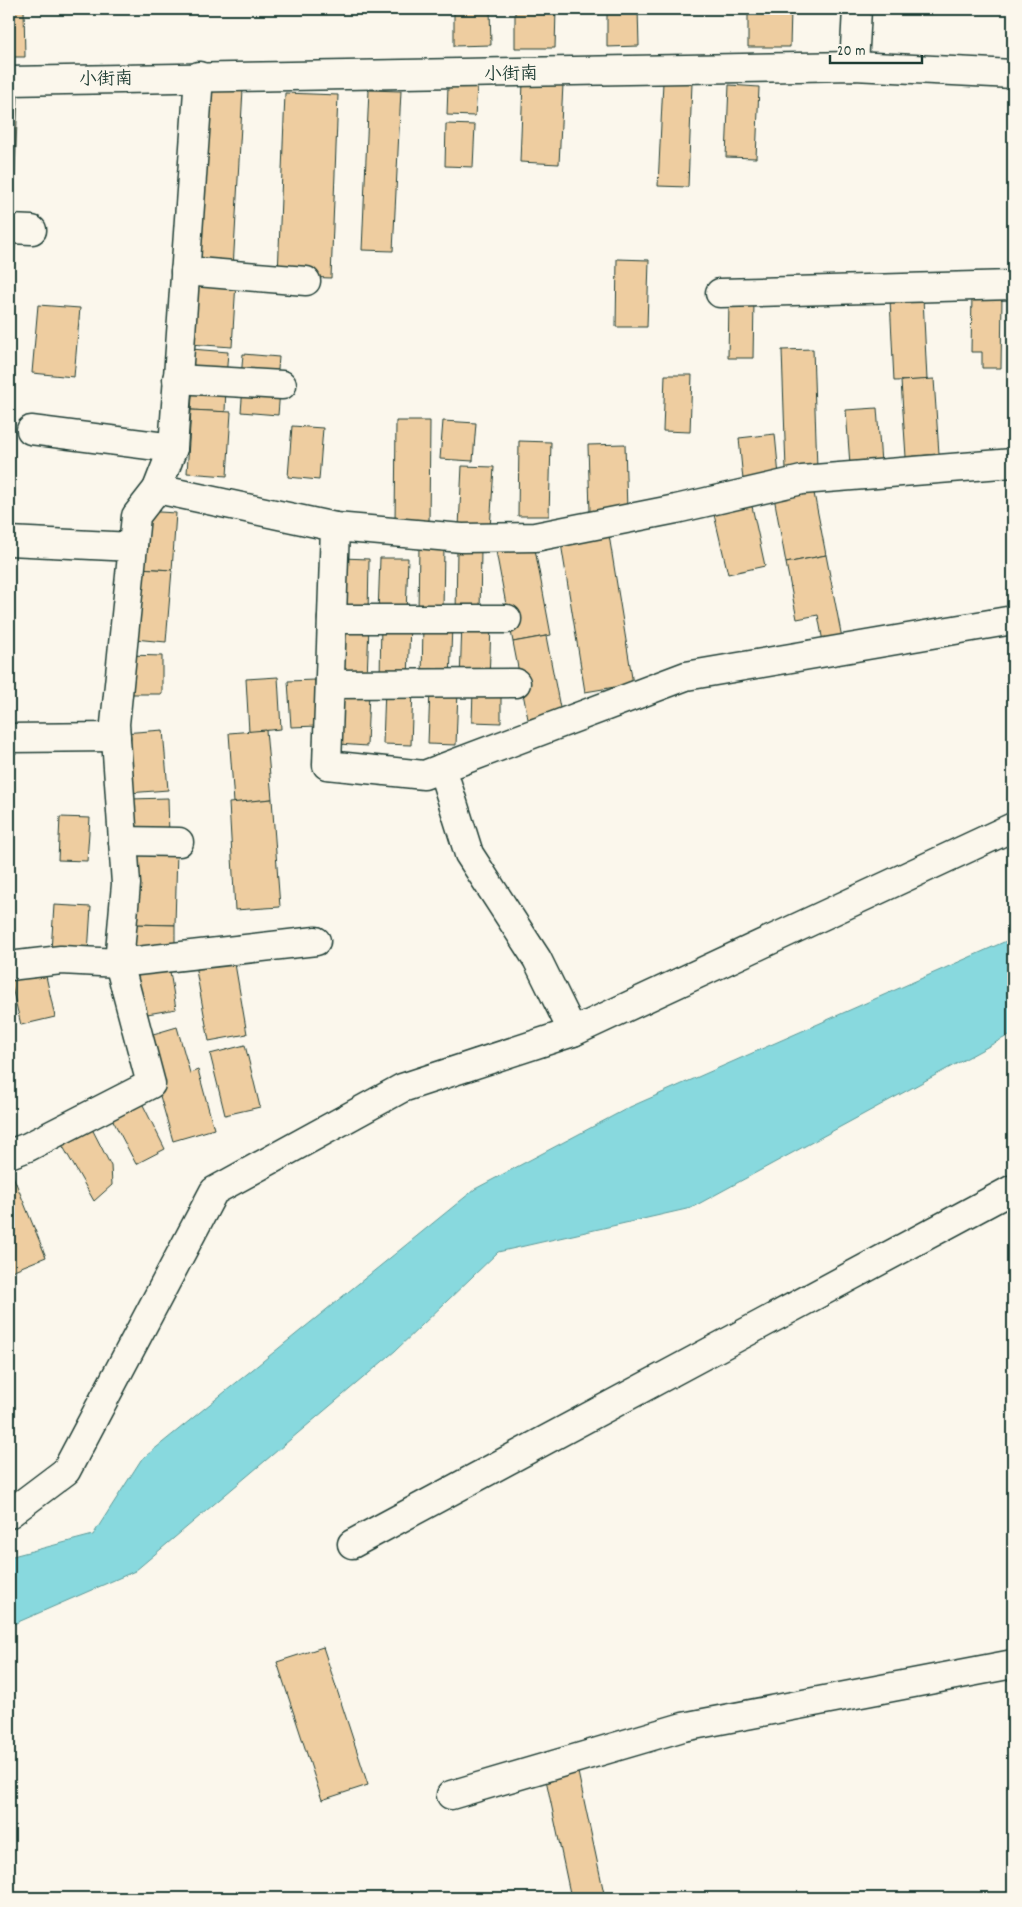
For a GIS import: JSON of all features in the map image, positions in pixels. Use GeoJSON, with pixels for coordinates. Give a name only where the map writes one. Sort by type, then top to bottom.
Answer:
{"type":"FeatureCollection","features":[{"type":"Feature","properties":{"kind":"street"},"geometry":{"type":"LineString","coordinates":[[854,66],[857,9]]}},
{"type":"Feature","properties":{"kind":"street","name":"小街南"},"geometry":{"type":"LineString","coordinates":[[9,81],[199,76],[506,73],[854,66],[1013,74]]}},
{"type":"Feature","properties":{"kind":"street"},"geometry":{"type":"LineString","coordinates":[[9,1154],[28,1147],[151,1084],[120,963],[126,884],[115,724],[136,516],[157,489],[173,448],[199,76]]}},
{"type":"Feature","properties":{"kind":"street"},"geometry":{"type":"LineString","coordinates":[[185,271],[306,282]]}},
{"type":"Feature","properties":{"kind":"street"},"geometry":{"type":"LineString","coordinates":[[720,293],[1013,285]]}},
{"type":"Feature","properties":{"kind":"street"},"geometry":{"type":"LineString","coordinates":[[177,379],[282,385]]}},
{"type":"Feature","properties":{"kind":"street"},"geometry":{"type":"LineString","coordinates":[[31,430],[173,448]]}},
{"type":"Feature","properties":{"kind":"street"},"geometry":{"type":"LineString","coordinates":[[157,489],[335,527],[462,538],[535,537],[676,509],[802,480],[1013,463]]}},
{"type":"Feature","properties":{"kind":"street"},"geometry":{"type":"LineString","coordinates":[[335,527],[328,765],[424,775],[686,676],[1013,620]]}},
{"type":"Feature","properties":{"kind":"street"},"geometry":{"type":"LineString","coordinates":[[9,541],[133,548]]}},
{"type":"Feature","properties":{"kind":"street"},"geometry":{"type":"LineString","coordinates":[[332,619],[507,619]]}},
{"type":"Feature","properties":{"kind":"street"},"geometry":{"type":"LineString","coordinates":[[330,684],[516,683]]}},
{"type":"Feature","properties":{"kind":"street"},"geometry":{"type":"LineString","coordinates":[[9,738],[116,737]]}},
{"type":"Feature","properties":{"kind":"street"},"geometry":{"type":"LineString","coordinates":[[442,768],[469,854],[537,959],[573,1032]]}},
{"type":"Feature","properties":{"kind":"street"},"geometry":{"type":"LineString","coordinates":[[9,1514],[66,1471],[214,1191],[402,1088],[573,1032],[1013,827]]}},
{"type":"Feature","properties":{"kind":"street"},"geometry":{"type":"LineString","coordinates":[[123,841],[179,842]]}},
{"type":"Feature","properties":{"kind":"street"},"geometry":{"type":"LineString","coordinates":[[9,966],[61,960],[120,963],[316,941]]}},
{"type":"Feature","properties":{"kind":"street"},"geometry":{"type":"LineString","coordinates":[[352,1544],[1013,1189]]}},
{"type":"Feature","properties":{"kind":"street"},"geometry":{"type":"LineString","coordinates":[[451,1795],[683,1727],[1013,1664]]}},
{"type":"Feature","properties":{"kind":"water"},"geometry":{"type":"Polygon","coordinates":[[[1013,938],[1013,1033],[691,1208],[498,1252],[395,1351],[135,1571],[9,1626],[9,1557],[93,1535],[141,1460],[475,1189],[630,1107],[1013,938]]]}},
{"type":"Feature","properties":{"kind":"building"},"geometry":{"type":"Polygon","coordinates":[[[9,9],[24,9],[25,57],[9,57],[9,9]]]}},
{"type":"Feature","properties":{"kind":"building"},"geometry":{"type":"Polygon","coordinates":[[[454,9],[490,9],[491,45],[454,46],[454,9]]]}},
{"type":"Feature","properties":{"kind":"building"},"geometry":{"type":"Polygon","coordinates":[[[515,9],[556,9],[555,48],[515,48],[515,9]]]}},
{"type":"Feature","properties":{"kind":"building"},"geometry":{"type":"Polygon","coordinates":[[[607,9],[638,9],[639,46],[607,47],[607,9]]]}},
{"type":"Feature","properties":{"kind":"building"},"geometry":{"type":"Polygon","coordinates":[[[748,9],[791,9],[790,47],[748,47],[748,9]]]}},
{"type":"Feature","properties":{"kind":"building"},"geometry":{"type":"Polygon","coordinates":[[[523,82],[563,84],[559,164],[520,162],[523,82]]]}},
{"type":"Feature","properties":{"kind":"building"},"geometry":{"type":"Polygon","coordinates":[[[663,82],[692,83],[688,187],[658,186],[663,82]]]}},
{"type":"Feature","properties":{"kind":"building"},"geometry":{"type":"Polygon","coordinates":[[[729,85],[759,87],[756,158],[726,157],[729,85]]]}},
{"type":"Feature","properties":{"kind":"building"},"geometry":{"type":"Polygon","coordinates":[[[448,86],[477,87],[475,116],[447,115],[448,86]]]}},
{"type":"Feature","properties":{"kind":"building"},"geometry":{"type":"Polygon","coordinates":[[[205,87],[243,89],[233,269],[195,267],[205,87]]]}},
{"type":"Feature","properties":{"kind":"building"},"geometry":{"type":"Polygon","coordinates":[[[369,90],[401,91],[393,251],[362,250],[369,90]]]}},
{"type":"Feature","properties":{"kind":"building"},"geometry":{"type":"Polygon","coordinates":[[[285,93],[338,95],[331,278],[278,276],[285,93]]]}},
{"type":"Feature","properties":{"kind":"building"},"geometry":{"type":"Polygon","coordinates":[[[9,94],[18,94],[14,198],[9,198],[9,94]]]}},
{"type":"Feature","properties":{"kind":"building"},"geometry":{"type":"Polygon","coordinates":[[[446,124],[475,125],[473,167],[445,166],[446,124]]]}},
{"type":"Feature","properties":{"kind":"building"},"geometry":{"type":"Polygon","coordinates":[[[9,236],[16,236],[10,300],[9,300],[9,236]]]}},
{"type":"Feature","properties":{"kind":"building"},"geometry":{"type":"Polygon","coordinates":[[[617,259],[649,260],[647,327],[616,327],[617,259]]]}},
{"type":"Feature","properties":{"kind":"building"},"geometry":{"type":"Polygon","coordinates":[[[194,280],[236,282],[232,347],[190,344],[194,280]]]}},
{"type":"Feature","properties":{"kind":"building"},"geometry":{"type":"Polygon","coordinates":[[[972,294],[1002,295],[1001,368],[982,368],[982,352],[971,352],[972,294]]]}},
{"type":"Feature","properties":{"kind":"building"},"geometry":{"type":"Polygon","coordinates":[[[923,298],[927,380],[894,381],[890,299],[923,298]]]}},
{"type":"Feature","properties":{"kind":"building"},"geometry":{"type":"Polygon","coordinates":[[[729,301],[754,301],[753,358],[728,358],[729,301]]]}},
{"type":"Feature","properties":{"kind":"building"},"geometry":{"type":"Polygon","coordinates":[[[38,305],[80,308],[74,377],[32,373],[38,305]]]}},
{"type":"Feature","properties":{"kind":"building"},"geometry":{"type":"Polygon","coordinates":[[[191,349],[228,352],[226,378],[189,374],[191,349]]]}},
{"type":"Feature","properties":{"kind":"building"},"geometry":{"type":"Polygon","coordinates":[[[813,349],[817,469],[786,470],[782,350],[813,349]]]}},
{"type":"Feature","properties":{"kind":"building"},"geometry":{"type":"Polygon","coordinates":[[[243,354],[279,357],[277,382],[241,379],[243,354]]]}},
{"type":"Feature","properties":{"kind":"building"},"geometry":{"type":"Polygon","coordinates":[[[665,375],[692,375],[690,432],[663,431],[665,375]]]}},
{"type":"Feature","properties":{"kind":"building"},"geometry":{"type":"Polygon","coordinates":[[[934,379],[939,454],[906,457],[901,381],[934,379]]]}},
{"type":"Feature","properties":{"kind":"building"},"geometry":{"type":"Polygon","coordinates":[[[193,384],[226,386],[225,412],[191,410],[193,384]]]}},
{"type":"Feature","properties":{"kind":"building"},"geometry":{"type":"Polygon","coordinates":[[[243,387],[280,390],[278,415],[241,412],[243,387]]]}},
{"type":"Feature","properties":{"kind":"building"},"geometry":{"type":"Polygon","coordinates":[[[877,408],[881,463],[850,465],[846,410],[877,408]]]}},
{"type":"Feature","properties":{"kind":"building"},"geometry":{"type":"Polygon","coordinates":[[[191,410],[231,412],[227,476],[187,473],[191,410]]]}},
{"type":"Feature","properties":{"kind":"building"},"geometry":{"type":"Polygon","coordinates":[[[396,421],[430,421],[429,525],[395,525],[396,421]]]}},
{"type":"Feature","properties":{"kind":"building"},"geometry":{"type":"Polygon","coordinates":[[[443,421],[476,423],[473,461],[440,459],[443,421]]]}},
{"type":"Feature","properties":{"kind":"building"},"geometry":{"type":"Polygon","coordinates":[[[292,426],[323,428],[319,480],[288,477],[292,426]]]}},
{"type":"Feature","properties":{"kind":"building"},"geometry":{"type":"Polygon","coordinates":[[[775,434],[779,476],[743,480],[739,438],[775,434]]]}},
{"type":"Feature","properties":{"kind":"building"},"geometry":{"type":"Polygon","coordinates":[[[519,441],[551,442],[549,516],[518,516],[519,441]]]}},
{"type":"Feature","properties":{"kind":"building"},"geometry":{"type":"Polygon","coordinates":[[[625,444],[627,511],[590,512],[588,445],[625,444]]]}},
{"type":"Feature","properties":{"kind":"building"},"geometry":{"type":"Polygon","coordinates":[[[462,466],[494,467],[490,529],[459,527],[462,466]]]}},
{"type":"Feature","properties":{"kind":"building"},"geometry":{"type":"Polygon","coordinates":[[[813,488],[826,555],[786,563],[774,497],[813,488]]]}},
{"type":"Feature","properties":{"kind":"building"},"geometry":{"type":"Polygon","coordinates":[[[750,497],[765,566],[728,574],[712,506],[750,497]]]}},
{"type":"Feature","properties":{"kind":"building"},"geometry":{"type":"Polygon","coordinates":[[[143,511],[176,513],[172,570],[139,568],[143,511]]]}},
{"type":"Feature","properties":{"kind":"building"},"geometry":{"type":"Polygon","coordinates":[[[608,529],[633,684],[585,692],[560,537],[608,529]]]}},
{"type":"Feature","properties":{"kind":"building"},"geometry":{"type":"Polygon","coordinates":[[[534,544],[551,635],[513,642],[496,551],[534,544]]]}},
{"type":"Feature","properties":{"kind":"building"},"geometry":{"type":"Polygon","coordinates":[[[419,545],[444,545],[443,612],[418,612],[419,545]]]}},
{"type":"Feature","properties":{"kind":"building"},"geometry":{"type":"Polygon","coordinates":[[[457,548],[481,548],[480,615],[456,615],[457,548]]]}},
{"type":"Feature","properties":{"kind":"building"},"geometry":{"type":"Polygon","coordinates":[[[826,555],[842,638],[823,642],[818,615],[797,619],[786,563],[826,555]]]}},
{"type":"Feature","properties":{"kind":"building"},"geometry":{"type":"Polygon","coordinates":[[[341,558],[369,559],[368,615],[339,614],[341,558]]]}},
{"type":"Feature","properties":{"kind":"building"},"geometry":{"type":"Polygon","coordinates":[[[380,558],[408,558],[406,614],[378,613],[380,558]]]}},
{"type":"Feature","properties":{"kind":"building"},"geometry":{"type":"Polygon","coordinates":[[[139,568],[172,570],[166,642],[134,639],[139,568]]]}},
{"type":"Feature","properties":{"kind":"building"},"geometry":{"type":"Polygon","coordinates":[[[341,623],[369,624],[367,679],[338,678],[341,623]]]}},
{"type":"Feature","properties":{"kind":"building"},"geometry":{"type":"Polygon","coordinates":[[[381,623],[410,624],[408,679],[380,678],[381,623]]]}},
{"type":"Feature","properties":{"kind":"building"},"geometry":{"type":"Polygon","coordinates":[[[423,624],[452,625],[450,680],[422,679],[423,624]]]}},
{"type":"Feature","properties":{"kind":"building"},"geometry":{"type":"Polygon","coordinates":[[[462,624],[491,625],[489,681],[460,679],[462,624]]]}},
{"type":"Feature","properties":{"kind":"building"},"geometry":{"type":"Polygon","coordinates":[[[546,636],[561,713],[528,719],[513,642],[546,636]]]}},
{"type":"Feature","properties":{"kind":"building"},"geometry":{"type":"Polygon","coordinates":[[[128,655],[162,656],[162,694],[128,694],[128,655]]]}},
{"type":"Feature","properties":{"kind":"building"},"geometry":{"type":"Polygon","coordinates":[[[278,677],[281,729],[249,732],[246,679],[278,677]]]}},
{"type":"Feature","properties":{"kind":"building"},"geometry":{"type":"Polygon","coordinates":[[[315,680],[318,726],[291,727],[288,681],[315,680]]]}},
{"type":"Feature","properties":{"kind":"building"},"geometry":{"type":"Polygon","coordinates":[[[385,688],[413,689],[411,745],[383,744],[385,688]]]}},
{"type":"Feature","properties":{"kind":"building"},"geometry":{"type":"Polygon","coordinates":[[[341,689],[369,690],[367,746],[338,744],[341,689]]]}},
{"type":"Feature","properties":{"kind":"building"},"geometry":{"type":"Polygon","coordinates":[[[430,689],[458,690],[456,745],[428,744],[430,689]]]}},
{"type":"Feature","properties":{"kind":"building"},"geometry":{"type":"Polygon","coordinates":[[[473,690],[501,691],[501,723],[472,722],[473,690]]]}},
{"type":"Feature","properties":{"kind":"building"},"geometry":{"type":"Polygon","coordinates":[[[163,730],[168,790],[128,793],[123,733],[163,730]]]}},
{"type":"Feature","properties":{"kind":"building"},"geometry":{"type":"Polygon","coordinates":[[[266,730],[272,799],[234,803],[229,733],[266,730]]]}},
{"type":"Feature","properties":{"kind":"building"},"geometry":{"type":"Polygon","coordinates":[[[168,798],[169,836],[132,837],[131,799],[168,798]]]}},
{"type":"Feature","properties":{"kind":"building"},"geometry":{"type":"Polygon","coordinates":[[[272,799],[280,907],[235,910],[229,803],[272,799]]]}},
{"type":"Feature","properties":{"kind":"building"},"geometry":{"type":"Polygon","coordinates":[[[60,817],[90,818],[87,861],[58,860],[60,817]]]}},
{"type":"Feature","properties":{"kind":"building"},"geometry":{"type":"Polygon","coordinates":[[[133,849],[177,850],[175,925],[132,924],[133,849]]]}},
{"type":"Feature","properties":{"kind":"building"},"geometry":{"type":"Polygon","coordinates":[[[54,905],[91,907],[88,953],[51,951],[54,905]]]}},
{"type":"Feature","properties":{"kind":"building"},"geometry":{"type":"Polygon","coordinates":[[[132,924],[175,925],[175,950],[131,949],[132,924]]]}},
{"type":"Feature","properties":{"kind":"building"},"geometry":{"type":"Polygon","coordinates":[[[234,958],[247,1034],[209,1041],[195,965],[234,958]]]}},
{"type":"Feature","properties":{"kind":"building"},"geometry":{"type":"Polygon","coordinates":[[[169,965],[176,1009],[136,1016],[128,972],[169,965]]]}},
{"type":"Feature","properties":{"kind":"building"},"geometry":{"type":"Polygon","coordinates":[[[44,967],[55,1017],[21,1025],[9,975],[44,967]]]}},
{"type":"Feature","properties":{"kind":"building"},"geometry":{"type":"Polygon","coordinates":[[[177,1027],[190,1073],[198,1070],[214,1129],[173,1141],[143,1037],[177,1027]]]}},
{"type":"Feature","properties":{"kind":"building"},"geometry":{"type":"Polygon","coordinates":[[[245,1045],[260,1107],[225,1115],[210,1054],[245,1045]]]}},
{"type":"Feature","properties":{"kind":"building"},"geometry":{"type":"Polygon","coordinates":[[[138,1095],[165,1149],[136,1164],[108,1111],[138,1095]]]}},
{"type":"Feature","properties":{"kind":"building"},"geometry":{"type":"Polygon","coordinates":[[[88,1121],[111,1166],[112,1185],[94,1201],[57,1136],[88,1121]]]}},
{"type":"Feature","properties":{"kind":"building"},"geometry":{"type":"Polygon","coordinates":[[[9,1166],[46,1257],[9,1272],[9,1166]]]}},
{"type":"Feature","properties":{"kind":"building"},"geometry":{"type":"Polygon","coordinates":[[[323,1647],[368,1785],[322,1800],[277,1662],[323,1647]]]}},
{"type":"Feature","properties":{"kind":"building"},"geometry":{"type":"Polygon","coordinates":[[[576,1763],[605,1898],[571,1898],[544,1770],[576,1763]]]}}]}
